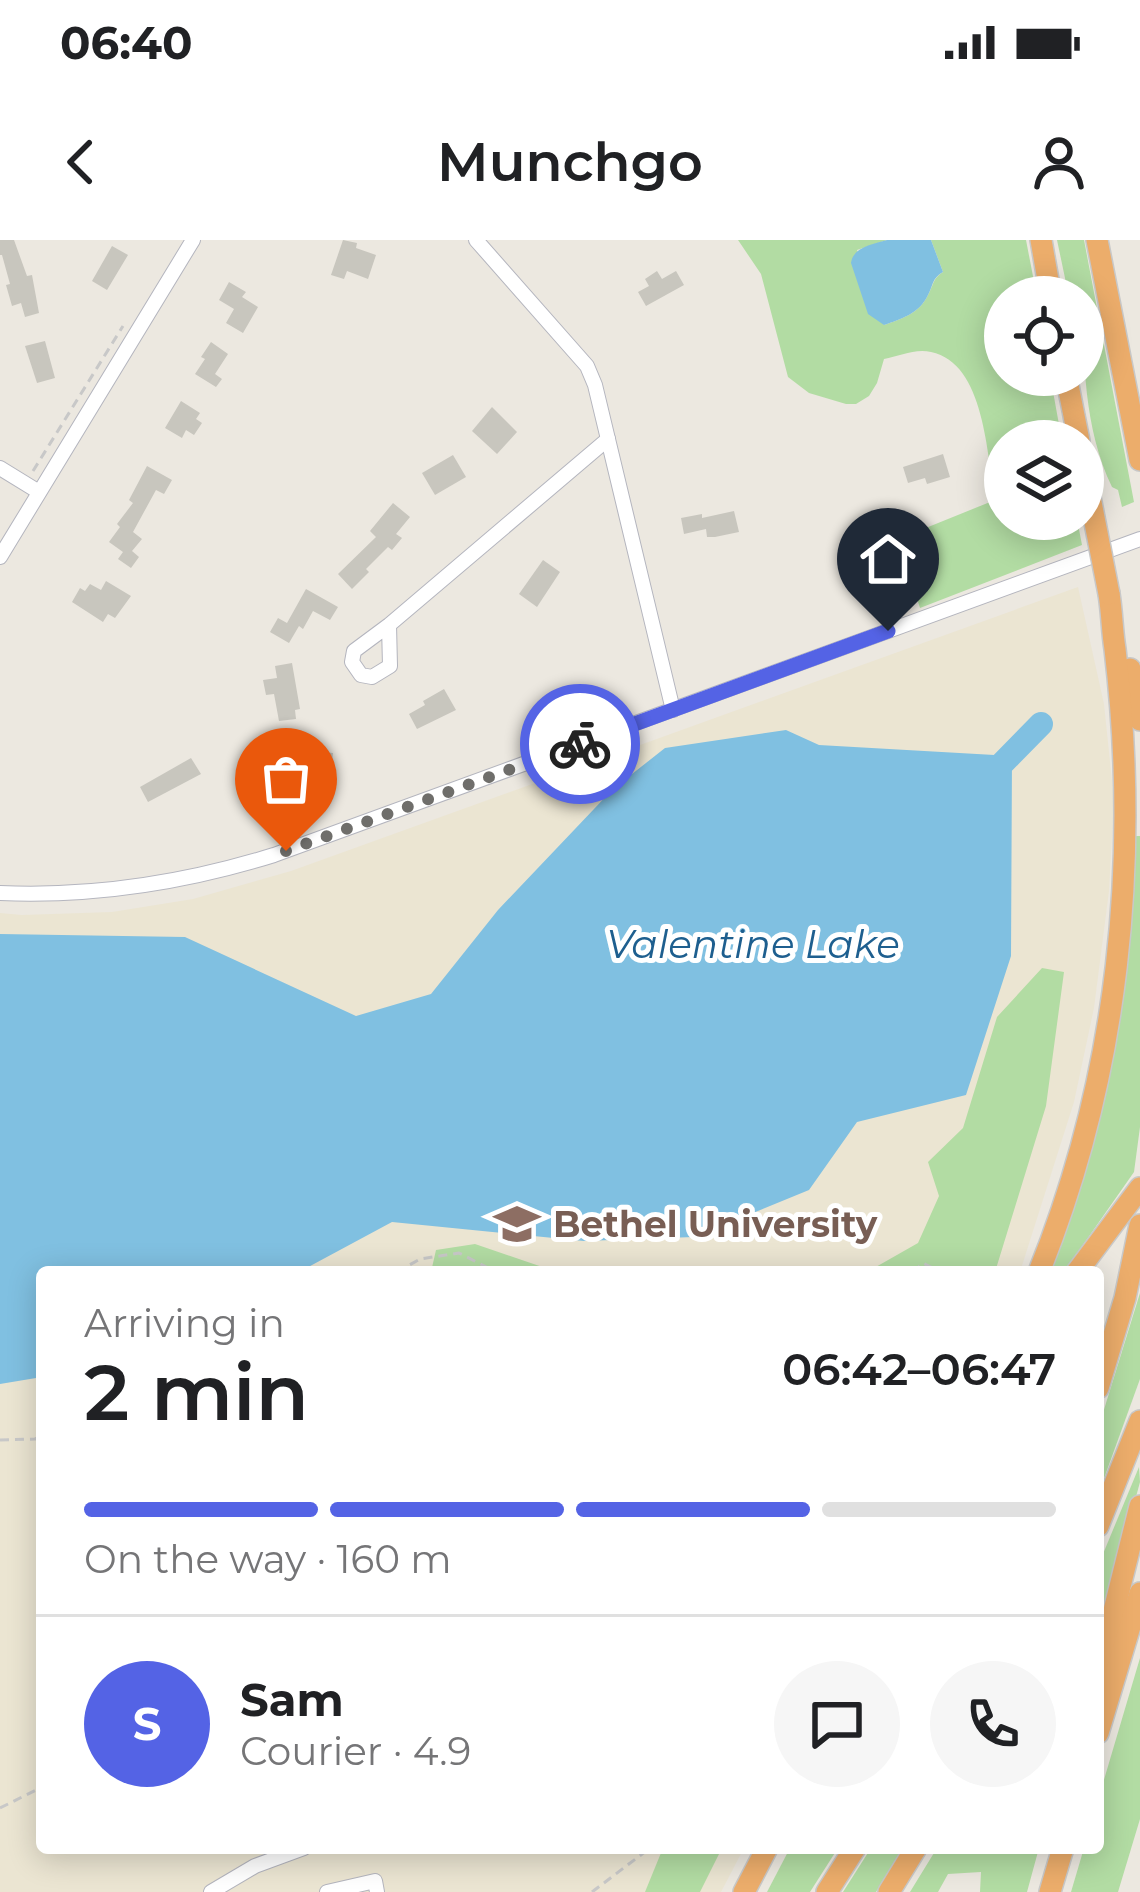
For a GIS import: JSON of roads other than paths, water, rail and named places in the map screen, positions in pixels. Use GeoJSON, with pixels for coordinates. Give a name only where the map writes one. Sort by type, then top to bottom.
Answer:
{"type":"FeatureCollection","features":[{"type":"Feature","properties":{"kind":"highway"},"geometry":{"type":"LineString","coordinates":[[1041,240],[1048,276]]}},
{"type":"Feature","properties":{"kind":"highway"},"geometry":{"type":"LineString","coordinates":[[1096,240],[1140,460]]}},
{"type":"Feature","properties":{"kind":"highway"},"geometry":{"type":"LineString","coordinates":[[1099,540],[1140,721]]}},
{"type":"Feature","properties":{"kind":"highway"},"geometry":{"type":"LineString","coordinates":[[1041,1266],[1096,1095],[1120,944],[1126,800],[1111,603]]}},
{"type":"Feature","properties":{"kind":"highway"},"geometry":{"type":"LineString","coordinates":[[1082,1266],[1140,1188]]}},
{"type":"Feature","properties":{"kind":"highway"},"geometry":{"type":"LineString","coordinates":[[1104,1368],[1140,1225]]}},
{"type":"Feature","properties":{"kind":"highway"},"geometry":{"type":"LineString","coordinates":[[1104,1511],[1140,1421]]}},
{"type":"Feature","properties":{"kind":"highway"},"geometry":{"type":"LineString","coordinates":[[1104,1651],[1140,1506]]}},
{"type":"Feature","properties":{"kind":"highway"},"geometry":{"type":"LineString","coordinates":[[1104,1712],[1140,1593]]}},
{"type":"Feature","properties":{"kind":"highway"},"geometry":{"type":"LineString","coordinates":[[744,1892],[764,1854]]}},
{"type":"Feature","properties":{"kind":"highway"},"geometry":{"type":"LineString","coordinates":[[827,1892],[851,1854]]}},
{"type":"Feature","properties":{"kind":"highway"},"geometry":{"type":"LineString","coordinates":[[889,1892],[912,1854]]}},
{"type":"Feature","properties":{"kind":"highway"},"geometry":{"type":"LineString","coordinates":[[1047,1892],[1057,1854]]}},
{"type":"Feature","properties":{"kind":"street"},"geometry":{"type":"LineString","coordinates":[[0,557],[32,488],[193,240]]}},
{"type":"Feature","properties":{"kind":"street"},"geometry":{"type":"LineString","coordinates":[[476,240],[587,366],[595,385],[673,710]]}},
{"type":"Feature","properties":{"kind":"street"},"geometry":{"type":"LineString","coordinates":[[389,625],[608,440]]}},
{"type":"Feature","properties":{"kind":"street"},"geometry":{"type":"LineString","coordinates":[[0,468],[32,488]]}},
{"type":"Feature","properties":{"kind":"street"},"geometry":{"type":"LineString","coordinates":[[0,893],[128,889],[220,872],[1140,539]]}},
{"type":"Feature","properties":{"kind":"street"},"geometry":{"type":"LineString","coordinates":[[211,1892],[255,1866],[288,1854]]}},
{"type":"Feature","properties":{"kind":"street"},"geometry":{"type":"LineString","coordinates":[[327,1892],[375,1881],[377,1892]]}},
{"type":"Feature","properties":{"kind":"water"},"geometry":{"type":"Polygon","coordinates":[[[887,240],[931,240],[943,272],[919,308],[884,325],[868,314],[851,263],[860,250],[887,240]]]}},
{"type":"Feature","properties":{"kind":"water","name":"Valentine Lake"},"geometry":{"type":"Polygon","coordinates":[[[786,730],[819,745],[1012,756],[1011,956],[966,1095],[857,1122],[809,1190],[694,1237],[584,1241],[392,1222],[310,1266],[36,1266],[36,1378],[0,1384],[0,934],[185,937],[356,1016],[431,994],[498,910],[613,789],[665,748],[786,730]]]}},
{"type":"Feature","properties":{"kind":"waterway"},"geometry":{"type":"LineString","coordinates":[[990,776],[1041,724]]}},
{"type":"Feature","properties":{"kind":"place","name":"Bethel University"},"geometry":{"type":"Point","coordinates":[517,1224]}}]}
